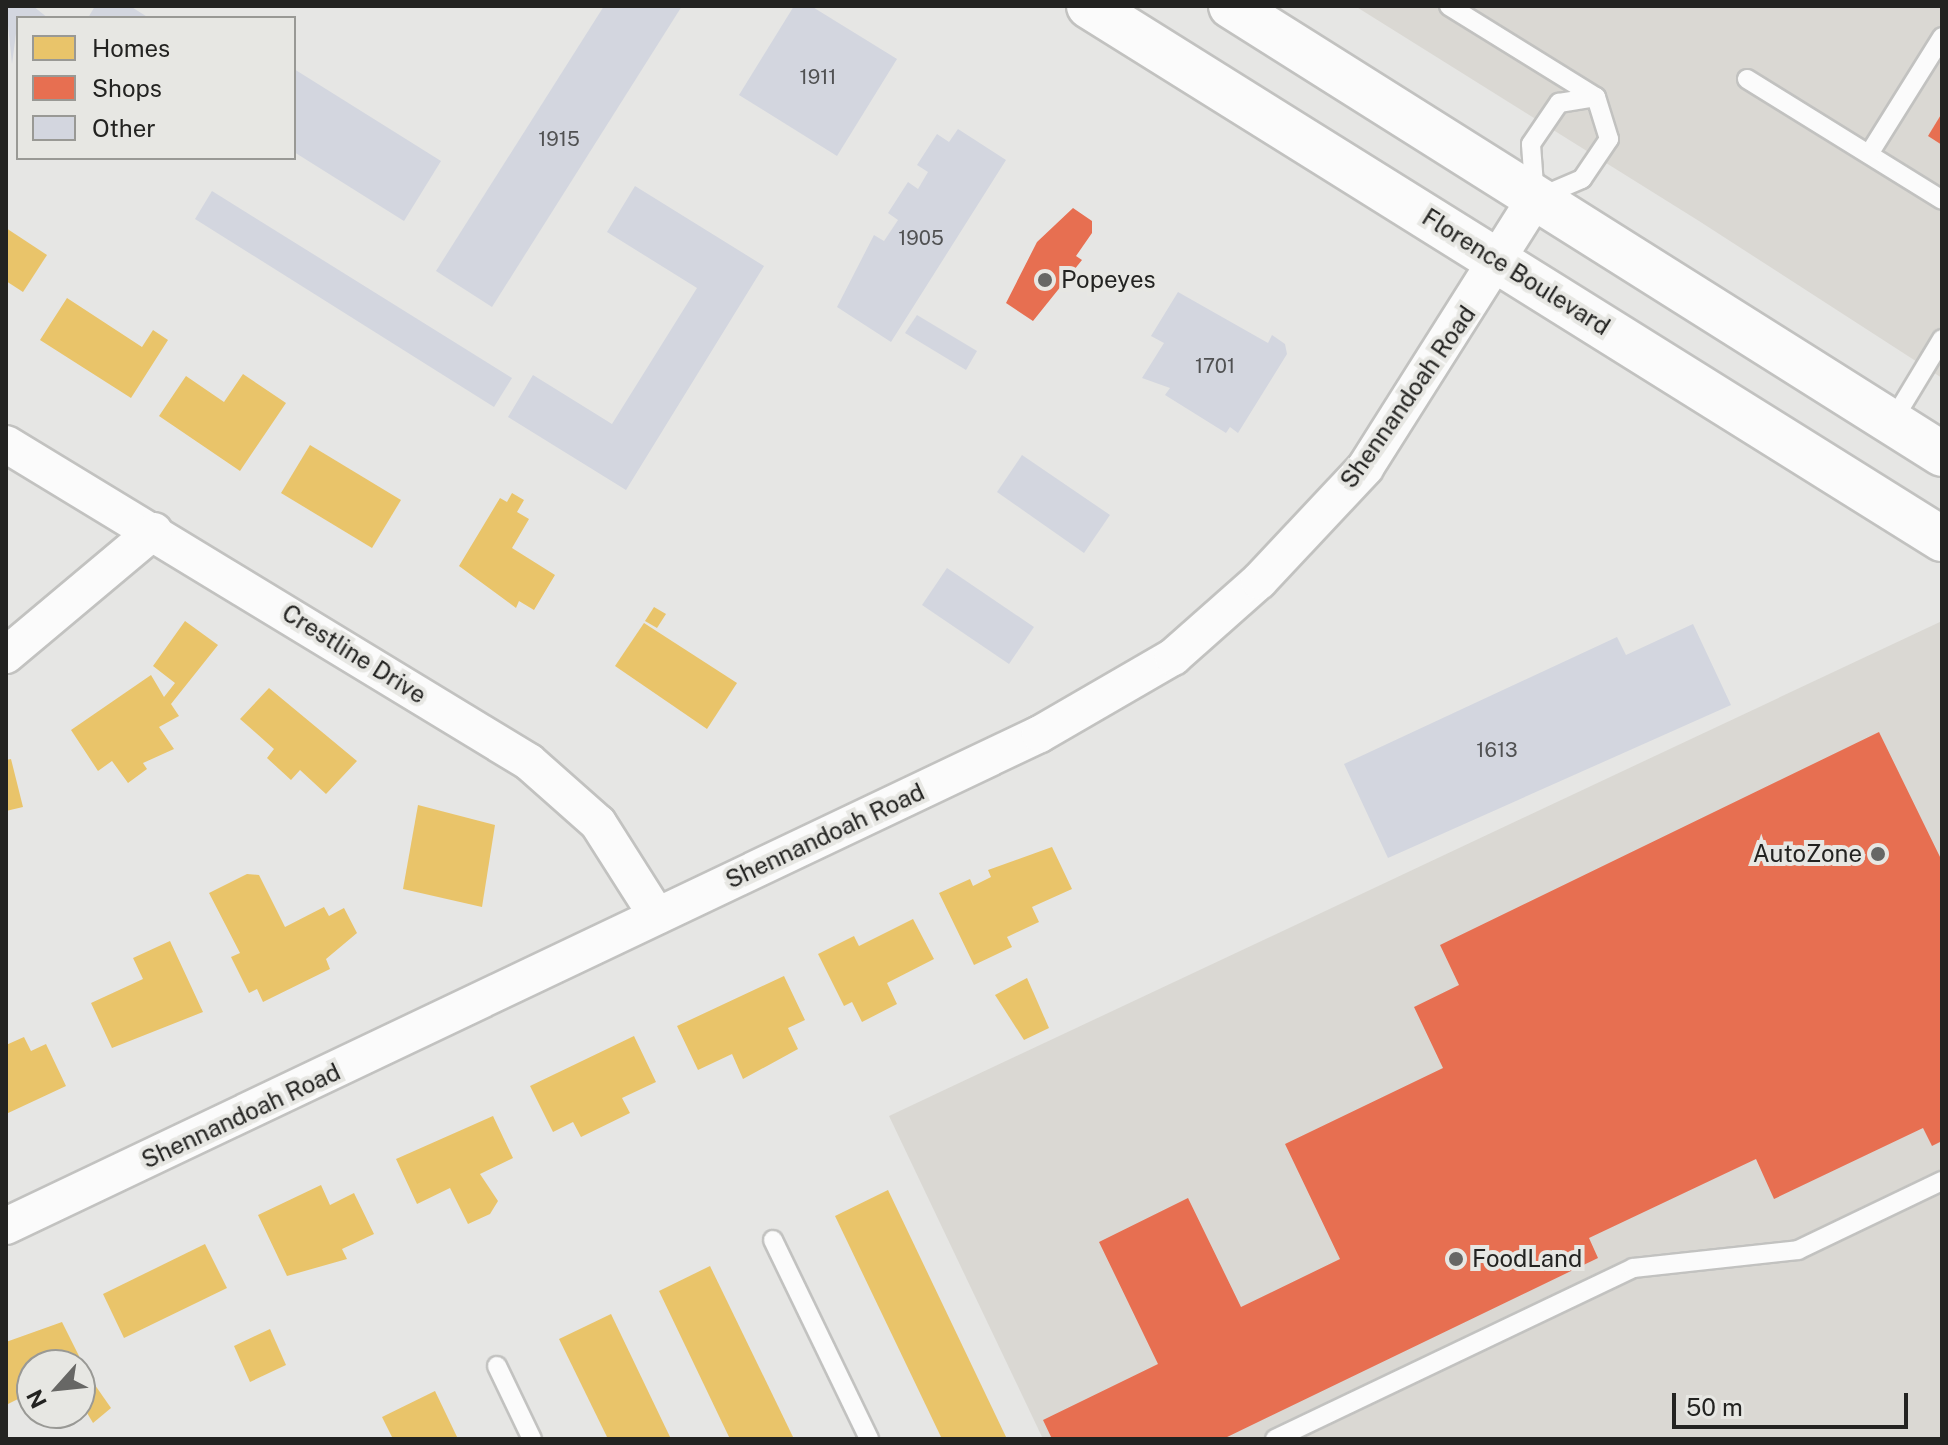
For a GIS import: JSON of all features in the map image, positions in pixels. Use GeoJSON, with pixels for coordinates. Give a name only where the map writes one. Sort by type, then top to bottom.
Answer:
{"type":"FeatureCollection","features":[{"type":"Feature","properties":{"kind":"highway","name":"Florence Boulevard"},"geometry":{"type":"LineString","coordinates":[[1089,6],[1942,539]]}},
{"type":"Feature","properties":{"kind":"highway"},"geometry":{"type":"LineString","coordinates":[[1231,6],[1942,454]]}},
{"type":"Feature","properties":{"kind":"street","name":"Shennandoah Road"},"geometry":{"type":"LineString","coordinates":[[6,1226],[1054,727],[1173,657],[1259,581],[1365,468],[1500,263],[1535,199]]}},
{"type":"Feature","properties":{"kind":"street","name":"Crestline Drive"},"geometry":{"type":"LineString","coordinates":[[6,444],[154,531],[529,762],[598,823],[657,916]]}},
{"type":"Feature","properties":{"kind":"street"},"geometry":{"type":"LineString","coordinates":[[6,655],[154,531]]}},
{"type":"Feature","properties":{"kind":"lane"},"geometry":{"type":"LineString","coordinates":[[1449,6],[1596,97],[1609,139],[1582,179],[1535,199],[1531,144],[1559,103],[1596,97]]}},
{"type":"Feature","properties":{"kind":"lane"},"geometry":{"type":"LineString","coordinates":[[1869,154],[1942,37]]}},
{"type":"Feature","properties":{"kind":"lane"},"geometry":{"type":"LineString","coordinates":[[1747,79],[1942,200]]}},
{"type":"Feature","properties":{"kind":"lane"},"geometry":{"type":"LineString","coordinates":[[1891,423],[1942,339]]}},
{"type":"Feature","properties":{"kind":"lane"},"geometry":{"type":"LineString","coordinates":[[1275,1439],[1633,1268],[1798,1250],[1942,1181]]}},
{"type":"Feature","properties":{"kind":"lane"},"geometry":{"type":"LineString","coordinates":[[773,1240],[869,1439]]}},
{"type":"Feature","properties":{"kind":"lane"},"geometry":{"type":"LineString","coordinates":[[497,1366],[532,1439]]}},
{"type":"Feature","properties":{"kind":"shaded area"},"geometry":{"type":"Polygon","coordinates":[[[1355,6],[1942,6],[1942,378],[1699,221],[1355,6]]]}},
{"type":"Feature","properties":{"kind":"shaded area"},"geometry":{"type":"Polygon","coordinates":[[[1942,621],[1942,1439],[1043,1439],[889,1116],[1942,621]]]}},
{"type":"Feature","properties":{"kind":"building: Homes"},"geometry":{"type":"Polygon","coordinates":[[[6,228],[47,255],[23,292],[6,281],[6,228]]]}},
{"type":"Feature","properties":{"kind":"building: Homes"},"geometry":{"type":"Polygon","coordinates":[[[67,298],[142,347],[153,330],[168,340],[131,398],[40,340],[67,298]]]}},
{"type":"Feature","properties":{"kind":"building: Homes"},"geometry":{"type":"Polygon","coordinates":[[[243,374],[286,403],[240,471],[159,416],[186,376],[224,402],[243,374]]]}},
{"type":"Feature","properties":{"kind":"building: Homes"},"geometry":{"type":"Polygon","coordinates":[[[310,445],[401,500],[372,548],[281,493],[310,445]]]}},
{"type":"Feature","properties":{"kind":"building: Homes"},"geometry":{"type":"Polygon","coordinates":[[[512,493],[524,500],[517,512],[529,519],[512,548],[555,575],[534,610],[519,601],[516,608],[459,566],[500,498],[507,502],[512,493]]]}},
{"type":"Feature","properties":{"kind":"building: Homes"},"geometry":{"type":"Polygon","coordinates":[[[654,607],[666,614],[657,628],[645,621],[654,607]]]}},
{"type":"Feature","properties":{"kind":"building: Homes"},"geometry":{"type":"Polygon","coordinates":[[[185,621],[218,645],[171,704],[179,716],[159,727],[174,749],[143,763],[147,769],[128,783],[112,761],[98,771],[71,730],[151,675],[164,697],[175,683],[153,666],[185,621]]]}},
{"type":"Feature","properties":{"kind":"building: Homes"},"geometry":{"type":"Polygon","coordinates":[[[644,623],[737,683],[707,729],[615,666],[644,623]]]}},
{"type":"Feature","properties":{"kind":"building: Homes"},"geometry":{"type":"Polygon","coordinates":[[[269,688],[357,761],[326,794],[300,770],[291,780],[267,758],[274,749],[240,719],[269,688]]]}},
{"type":"Feature","properties":{"kind":"building: Homes"},"geometry":{"type":"Polygon","coordinates":[[[11,759],[23,807],[6,811],[6,760],[11,759]]]}},
{"type":"Feature","properties":{"kind":"building: Homes"},"geometry":{"type":"Polygon","coordinates":[[[418,805],[495,825],[482,907],[403,889],[418,805]]]}},
{"type":"Feature","properties":{"kind":"building: Homes"},"geometry":{"type":"Polygon","coordinates":[[[1052,847],[1072,889],[1032,907],[1039,922],[1007,937],[1012,947],[974,965],[939,893],[970,879],[973,886],[991,877],[988,870],[1052,847]]]}},
{"type":"Feature","properties":{"kind":"building: Homes"},"geometry":{"type":"Polygon","coordinates":[[[247,874],[259,875],[285,927],[324,907],[329,916],[344,908],[357,933],[326,959],[330,969],[263,1002],[257,989],[249,993],[231,957],[240,953],[209,893],[247,874]]]}},
{"type":"Feature","properties":{"kind":"building: Homes"},"geometry":{"type":"Polygon","coordinates":[[[913,919],[934,959],[887,983],[897,1004],[862,1022],[852,1002],[844,1006],[818,954],[854,936],[859,946],[913,919]]]}},
{"type":"Feature","properties":{"kind":"building: Homes"},"geometry":{"type":"Polygon","coordinates":[[[170,941],[203,1012],[112,1048],[91,1003],[143,979],[133,958],[170,941]]]}},
{"type":"Feature","properties":{"kind":"building: Homes"},"geometry":{"type":"Polygon","coordinates":[[[784,976],[805,1020],[788,1028],[798,1049],[743,1079],[732,1054],[698,1070],[677,1026],[784,976]]]}},
{"type":"Feature","properties":{"kind":"building: Homes"},"geometry":{"type":"Polygon","coordinates":[[[1027,978],[1049,1028],[1024,1040],[995,995],[1027,978]]]}},
{"type":"Feature","properties":{"kind":"building: Homes"},"geometry":{"type":"Polygon","coordinates":[[[634,1036],[656,1082],[622,1098],[630,1113],[581,1137],[573,1122],[553,1132],[530,1086],[634,1036]]]}},
{"type":"Feature","properties":{"kind":"building: Homes"},"geometry":{"type":"Polygon","coordinates":[[[24,1037],[31,1051],[46,1044],[66,1086],[6,1114],[6,1045],[24,1037]]]}},
{"type":"Feature","properties":{"kind":"building: Homes"},"geometry":{"type":"Polygon","coordinates":[[[493,1116],[513,1158],[480,1174],[498,1201],[490,1214],[468,1224],[450,1188],[417,1204],[396,1159],[493,1116]]]}},
{"type":"Feature","properties":{"kind":"building: Homes"},"geometry":{"type":"Polygon","coordinates":[[[321,1185],[330,1205],[354,1193],[374,1234],[342,1249],[347,1259],[287,1276],[258,1215],[321,1185]]]}},
{"type":"Feature","properties":{"kind":"building: Homes"},"geometry":{"type":"Polygon","coordinates":[[[888,1190],[1007,1439],[942,1439],[835,1216],[888,1190]]]}},
{"type":"Feature","properties":{"kind":"building: Homes"},"geometry":{"type":"Polygon","coordinates":[[[205,1244],[227,1288],[124,1338],[103,1294],[205,1244]]]}},
{"type":"Feature","properties":{"kind":"building: Homes"},"geometry":{"type":"Polygon","coordinates":[[[710,1266],[794,1439],[730,1439],[659,1291],[710,1266]]]}},
{"type":"Feature","properties":{"kind":"building: Homes"},"geometry":{"type":"Polygon","coordinates":[[[611,1314],[671,1439],[608,1439],[559,1339],[611,1314]]]}},
{"type":"Feature","properties":{"kind":"building: Homes"},"geometry":{"type":"Polygon","coordinates":[[[62,1322],[76,1349],[16,1349],[16,1400],[6,1405],[6,1342],[62,1322]]]}},
{"type":"Feature","properties":{"kind":"building: Homes"},"geometry":{"type":"Polygon","coordinates":[[[270,1329],[286,1365],[250,1382],[234,1346],[270,1329]]]}},
{"type":"Feature","properties":{"kind":"building: Homes"},"geometry":{"type":"Polygon","coordinates":[[[96,1386],[111,1408],[96,1420],[96,1386]]]}},
{"type":"Feature","properties":{"kind":"building: Homes"},"geometry":{"type":"Polygon","coordinates":[[[435,1391],[458,1439],[393,1439],[382,1417],[435,1391]]]}},
{"type":"Feature","properties":{"kind":"building: Shops"},"geometry":{"type":"Polygon","coordinates":[[[1942,113],[1942,145],[1928,136],[1942,113]]]}},
{"type":"Feature","properties":{"kind":"building: Shops","name":"Popeyes"},"geometry":{"type":"Polygon","coordinates":[[[1073,208],[1092,221],[1092,233],[1076,256],[1082,260],[1033,321],[1006,303],[1037,242],[1073,208]]]}},
{"type":"Feature","properties":{"kind":"building: Shops"},"geometry":{"type":"Polygon","coordinates":[[[1879,732],[1942,861],[1942,1141],[1932,1146],[1923,1128],[1774,1199],[1756,1159],[1589,1238],[1598,1258],[1223,1439],[1052,1439],[1043,1420],[1158,1364],[1099,1242],[1188,1198],[1241,1307],[1340,1259],[1285,1144],[1443,1068],[1414,1007],[1459,985],[1440,945],[1879,732]]]}},
{"type":"Feature","properties":{"kind":"building: Other"},"geometry":{"type":"Polygon","coordinates":[[[6,6],[33,6],[46,16],[16,16],[12,64],[6,6]]]}},
{"type":"Feature","properties":{"kind":"building: Other"},"geometry":{"type":"Polygon","coordinates":[[[95,6],[130,6],[146,16],[89,16],[95,6]]]}},
{"type":"Feature","properties":{"kind":"building: Other"},"geometry":{"type":"Polygon","coordinates":[[[604,6],[682,6],[492,307],[436,271],[604,6]]]}},
{"type":"Feature","properties":{"kind":"building: Other"},"geometry":{"type":"Polygon","coordinates":[[[794,6],[811,6],[897,59],[837,156],[739,95],[794,6]]]}},
{"type":"Feature","properties":{"kind":"building: Other"},"geometry":{"type":"Polygon","coordinates":[[[296,70],[441,161],[404,221],[296,153],[296,70]]]}},
{"type":"Feature","properties":{"kind":"building: Other"},"geometry":{"type":"Polygon","coordinates":[[[958,129],[1006,160],[891,342],[837,307],[874,235],[884,241],[898,220],[888,213],[908,182],[918,189],[928,172],[917,165],[937,134],[949,142],[958,129]]]}},
{"type":"Feature","properties":{"kind":"building: Other"},"geometry":{"type":"Polygon","coordinates":[[[635,186],[764,266],[626,490],[508,417],[533,375],[612,424],[697,288],[607,232],[635,186]]]}},
{"type":"Feature","properties":{"kind":"building: Other"},"geometry":{"type":"Polygon","coordinates":[[[212,191],[512,378],[494,407],[195,219],[212,191]]]}},
{"type":"Feature","properties":{"kind":"building: Other"},"geometry":{"type":"Polygon","coordinates":[[[1178,292],[1268,343],[1272,335],[1285,344],[1287,354],[1238,433],[1230,427],[1226,433],[1165,395],[1170,388],[1142,378],[1164,343],[1151,336],[1178,292]]]}},
{"type":"Feature","properties":{"kind":"building: Other"},"geometry":{"type":"Polygon","coordinates":[[[917,315],[977,351],[966,370],[905,333],[917,315]]]}},
{"type":"Feature","properties":{"kind":"building: Other"},"geometry":{"type":"Polygon","coordinates":[[[1022,455],[1110,515],[1084,553],[997,492],[1022,455]]]}},
{"type":"Feature","properties":{"kind":"building: Other"},"geometry":{"type":"Polygon","coordinates":[[[947,568],[1034,627],[1009,664],[922,605],[947,568]]]}},
{"type":"Feature","properties":{"kind":"building: Other"},"geometry":{"type":"Polygon","coordinates":[[[1693,624],[1731,705],[1388,858],[1344,764],[1617,637],[1626,655],[1693,624]]]}},
{"type":"Feature","properties":{"kind":"place","name":"Popeyes"},"geometry":{"type":"Point","coordinates":[1045,280]}},
{"type":"Feature","properties":{"kind":"place","name":"AutoZone"},"geometry":{"type":"Point","coordinates":[1878,854]}},
{"type":"Feature","properties":{"kind":"place","name":"FoodLand"},"geometry":{"type":"Point","coordinates":[1456,1259]}}]}
